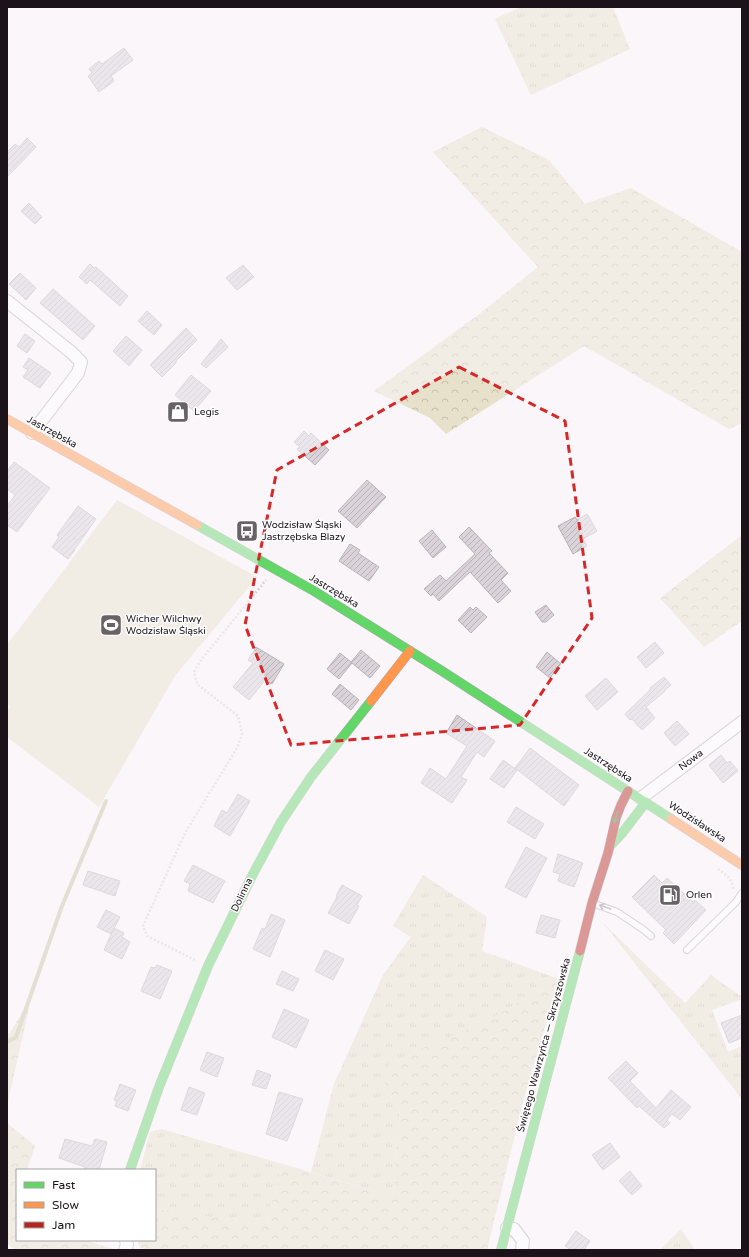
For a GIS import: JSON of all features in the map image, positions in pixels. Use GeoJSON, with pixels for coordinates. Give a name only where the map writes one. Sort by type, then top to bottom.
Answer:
{"type":"FeatureCollection","features":[{"type":"Feature","properties":{"kind":"street"},"geometry":{"type":"LineString","coordinates":[[7,301],[71,352],[81,362],[78,373],[32,434]]}},
{"type":"Feature","properties":{"kind":"street","name":"Jastrzębska"},"geometry":{"type":"LineString","coordinates":[[7,419],[320,595],[643,800]]}},
{"type":"Feature","properties":{"kind":"street","name":"Dolinna"},"geometry":{"type":"LineString","coordinates":[[130,1169],[159,1087],[208,966],[252,876],[281,822],[311,778],[410,651]]}},
{"type":"Feature","properties":{"kind":"street","name":"Nowa"},"geometry":{"type":"LineString","coordinates":[[643,800],[742,722]]}},
{"type":"Feature","properties":{"kind":"street","name":"Świętego Wawrzyńca — Skrzyszowska"},"geometry":{"type":"LineString","coordinates":[[501,1250],[592,903],[610,846],[617,815],[628,791]]}},
{"type":"Feature","properties":{"kind":"street"},"geometry":{"type":"LineString","coordinates":[[610,846],[623,832],[643,800]]}},
{"type":"Feature","properties":{"kind":"street","name":"Wodzisławska"},"geometry":{"type":"LineString","coordinates":[[643,800],[742,865]]}},
{"type":"Feature","properties":{"kind":"street"},"geometry":{"type":"LineString","coordinates":[[507,1228],[514,1229],[523,1241],[522,1250]]}},
{"type":"Feature","properties":{"kind":"lane"},"geometry":{"type":"LineString","coordinates":[[687,950],[736,902],[742,893]]}},
{"type":"Feature","properties":{"kind":"lane"},"geometry":{"type":"LineString","coordinates":[[592,903],[617,912],[651,936]]}},
{"type":"Feature","properties":{"kind":"path"},"geometry":{"type":"LineString","coordinates":[[208,966],[147,936],[143,926],[185,834],[237,748],[242,734],[238,716],[197,684],[194,672],[201,660],[275,569]]}},
{"type":"Feature","properties":{"kind":"highlighted area"},"geometry":{"type":"Polygon","coordinates":[[[459,367],[565,421],[592,618],[520,725],[291,745],[245,625],[277,470],[459,367]]]}},
{"type":"Feature","properties":{"kind":"green space"},"geometry":{"type":"Polygon","coordinates":[[[521,7],[613,7],[630,49],[531,95],[495,19],[521,7]]]}},
{"type":"Feature","properties":{"kind":"green space"},"geometry":{"type":"Polygon","coordinates":[[[482,127],[549,160],[585,204],[631,188],[742,252],[742,423],[729,429],[584,346],[446,434],[430,418],[374,391],[478,315],[538,267],[433,152],[482,127]]]}},
{"type":"Feature","properties":{"kind":"green space","name":"Wicher Wilchwy Wodzisław Śląski"},"geometry":{"type":"Polygon","coordinates":[[[117,500],[257,577],[175,676],[99,807],[7,737],[7,712],[10,706],[7,704],[7,645],[117,500]]]}},
{"type":"Feature","properties":{"kind":"green space"},"geometry":{"type":"Polygon","coordinates":[[[742,535],[742,621],[704,647],[660,598],[742,535]]]}},
{"type":"Feature","properties":{"kind":"green space"},"geometry":{"type":"Polygon","coordinates":[[[423,875],[487,917],[482,951],[559,979],[487,1021],[384,1088],[400,1109],[393,1197],[311,1172],[334,1084],[383,975],[411,937],[393,926],[423,875]]]}},
{"type":"Feature","properties":{"kind":"green space"},"geometry":{"type":"Polygon","coordinates":[[[603,923],[685,1003],[711,975],[742,997],[742,999],[712,1010],[728,1052],[742,1046],[742,1099],[603,923]]]}},
{"type":"Feature","properties":{"kind":"green space"},"geometry":{"type":"Polygon","coordinates":[[[559,979],[523,1101],[487,1250],[148,1250],[139,1247],[138,1241],[156,1241],[156,1209],[266,1225],[283,1164],[393,1197],[400,1109],[384,1088],[390,1062],[487,1021],[559,979]]]}},
{"type":"Feature","properties":{"kind":"green space"},"geometry":{"type":"Polygon","coordinates":[[[29,1008],[7,1106],[7,1035],[10,1033],[23,1011],[29,1008]]]}},
{"type":"Feature","properties":{"kind":"green space"},"geometry":{"type":"Polygon","coordinates":[[[7,1123],[35,1146],[27,1169],[16,1169],[16,1241],[88,1241],[116,1250],[15,1250],[7,1243],[7,1123]]]}},
{"type":"Feature","properties":{"kind":"green space"},"geometry":{"type":"Polygon","coordinates":[[[161,1129],[283,1164],[266,1225],[156,1209],[156,1169],[140,1169],[150,1132],[161,1129]]]}},
{"type":"Feature","properties":{"kind":"green space"},"geometry":{"type":"Polygon","coordinates":[[[681,1229],[695,1250],[660,1250],[681,1229]]]}},
{"type":"Feature","properties":{"kind":"building"},"geometry":{"type":"Polygon","coordinates":[[[124,48],[133,60],[111,76],[114,81],[99,92],[88,76],[92,73],[89,69],[99,61],[102,64],[124,48]]]}},
{"type":"Feature","properties":{"kind":"building"},"geometry":{"type":"Polygon","coordinates":[[[27,138],[36,147],[7,177],[7,152],[15,144],[19,147],[27,138]]]}},
{"type":"Feature","properties":{"kind":"building"},"geometry":{"type":"Polygon","coordinates":[[[29,203],[42,217],[35,224],[21,211],[29,203]]]}},
{"type":"Feature","properties":{"kind":"building"},"geometry":{"type":"Polygon","coordinates":[[[90,264],[94,268],[96,267],[128,296],[120,306],[90,280],[87,284],[79,277],[90,264]]]}},
{"type":"Feature","properties":{"kind":"building"},"geometry":{"type":"Polygon","coordinates":[[[243,265],[254,277],[237,290],[226,278],[243,265]]]}},
{"type":"Feature","properties":{"kind":"building"},"geometry":{"type":"Polygon","coordinates":[[[20,273],[36,288],[26,300],[9,284],[20,273]]]}},
{"type":"Feature","properties":{"kind":"building"},"geometry":{"type":"Polygon","coordinates":[[[53,289],[95,326],[83,340],[40,303],[53,289]]]}},
{"type":"Feature","properties":{"kind":"building"},"geometry":{"type":"Polygon","coordinates":[[[147,311],[162,325],[154,335],[138,321],[147,311]]]}},
{"type":"Feature","properties":{"kind":"building"},"geometry":{"type":"Polygon","coordinates":[[[186,328],[197,340],[162,377],[150,365],[186,328]]]}},
{"type":"Feature","properties":{"kind":"building"},"geometry":{"type":"Polygon","coordinates":[[[25,334],[35,341],[27,353],[17,346],[25,334]]]}},
{"type":"Feature","properties":{"kind":"building"},"geometry":{"type":"Polygon","coordinates":[[[126,336],[142,350],[129,366],[113,351],[126,336]]]}},
{"type":"Feature","properties":{"kind":"building"},"geometry":{"type":"Polygon","coordinates":[[[221,339],[228,347],[206,368],[201,364],[221,339]]]}},
{"type":"Feature","properties":{"kind":"building"},"geometry":{"type":"Polygon","coordinates":[[[29,358],[51,373],[40,388],[23,377],[28,370],[23,367],[29,358]]]}},
{"type":"Feature","properties":{"kind":"building"},"geometry":{"type":"Polygon","coordinates":[[[191,375],[211,391],[194,411],[175,395],[191,375]]]}},
{"type":"Feature","properties":{"kind":"building"},"geometry":{"type":"Polygon","coordinates":[[[304,431],[309,436],[311,433],[329,450],[315,465],[297,449],[300,447],[294,442],[304,431]]]}},
{"type":"Feature","properties":{"kind":"building"},"geometry":{"type":"Polygon","coordinates":[[[14,462],[50,488],[17,532],[7,525],[7,506],[15,495],[7,489],[7,471],[14,462]]]}},
{"type":"Feature","properties":{"kind":"building"},"geometry":{"type":"Polygon","coordinates":[[[367,480],[386,497],[357,528],[338,511],[367,480]]]}},
{"type":"Feature","properties":{"kind":"building"},"geometry":{"type":"Polygon","coordinates":[[[78,506],[96,519],[68,559],[52,547],[59,537],[57,535],[78,506]]]}},
{"type":"Feature","properties":{"kind":"building"},"geometry":{"type":"Polygon","coordinates":[[[587,514],[597,531],[583,539],[587,546],[573,554],[558,526],[575,517],[577,520],[587,514]]]}},
{"type":"Feature","properties":{"kind":"building"},"geometry":{"type":"Polygon","coordinates":[[[469,527],[492,551],[489,553],[508,573],[501,580],[511,591],[498,603],[470,572],[439,601],[433,594],[431,596],[424,589],[440,575],[446,581],[475,554],[459,537],[469,527]]]}},
{"type":"Feature","properties":{"kind":"building"},"geometry":{"type":"Polygon","coordinates":[[[432,530],[446,547],[433,558],[419,541],[432,530]]]}},
{"type":"Feature","properties":{"kind":"building"},"geometry":{"type":"Polygon","coordinates":[[[350,544],[360,550],[358,553],[379,567],[369,581],[339,561],[350,544]]]}},
{"type":"Feature","properties":{"kind":"building"},"geometry":{"type":"Polygon","coordinates":[[[546,605],[554,615],[546,622],[542,622],[535,612],[546,605]]]}},
{"type":"Feature","properties":{"kind":"building"},"geometry":{"type":"Polygon","coordinates":[[[470,607],[473,610],[476,607],[487,617],[471,633],[458,620],[470,607]]]}},
{"type":"Feature","properties":{"kind":"building"},"geometry":{"type":"Polygon","coordinates":[[[655,642],[664,653],[646,668],[637,657],[655,642]]]}},
{"type":"Feature","properties":{"kind":"building"},"geometry":{"type":"Polygon","coordinates":[[[256,647],[284,664],[272,684],[265,680],[249,700],[233,687],[253,663],[248,660],[256,647]]]}},
{"type":"Feature","properties":{"kind":"building"},"geometry":{"type":"Polygon","coordinates":[[[361,650],[380,666],[370,678],[352,663],[339,679],[327,669],[340,653],[351,662],[361,650]]]}},
{"type":"Feature","properties":{"kind":"building"},"geometry":{"type":"Polygon","coordinates":[[[547,652],[561,664],[550,678],[536,667],[547,652]]]}},
{"type":"Feature","properties":{"kind":"building"},"geometry":{"type":"Polygon","coordinates":[[[664,677],[671,685],[646,707],[655,718],[642,730],[625,714],[651,689],[650,688],[664,677]]]}},
{"type":"Feature","properties":{"kind":"building"},"geometry":{"type":"Polygon","coordinates":[[[606,678],[618,692],[597,710],[585,696],[606,678]]]}},
{"type":"Feature","properties":{"kind":"building"},"geometry":{"type":"Polygon","coordinates":[[[340,684],[359,700],[351,710],[332,694],[340,684]]]}},
{"type":"Feature","properties":{"kind":"building"},"geometry":{"type":"Polygon","coordinates":[[[457,715],[495,741],[484,757],[477,752],[461,777],[467,780],[452,803],[421,783],[430,768],[446,779],[467,746],[446,733],[457,715]]]}},
{"type":"Feature","properties":{"kind":"building"},"geometry":{"type":"Polygon","coordinates":[[[677,721],[689,734],[675,746],[664,733],[677,721]]]}},
{"type":"Feature","properties":{"kind":"building"},"geometry":{"type":"Polygon","coordinates":[[[530,748],[579,785],[564,806],[515,768],[530,748]]]}},
{"type":"Feature","properties":{"kind":"building"},"geometry":{"type":"Polygon","coordinates":[[[721,755],[727,763],[730,761],[738,771],[723,783],[709,765],[721,755]]]}},
{"type":"Feature","properties":{"kind":"building"},"geometry":{"type":"Polygon","coordinates":[[[503,760],[517,770],[504,788],[490,779],[503,760]]]}},
{"type":"Feature","properties":{"kind":"building"},"geometry":{"type":"Polygon","coordinates":[[[238,794],[250,801],[230,836],[214,826],[222,810],[227,813],[238,794]]]}},
{"type":"Feature","properties":{"kind":"building"},"geometry":{"type":"Polygon","coordinates":[[[516,807],[544,824],[535,839],[507,822],[516,807]]]}},
{"type":"Feature","properties":{"kind":"building"},"geometry":{"type":"Polygon","coordinates":[[[526,847],[547,858],[526,898],[505,887],[526,847]]]}},
{"type":"Feature","properties":{"kind":"building"},"geometry":{"type":"Polygon","coordinates":[[[558,854],[583,863],[574,887],[558,881],[560,874],[553,872],[558,854]]]}},
{"type":"Feature","properties":{"kind":"building"},"geometry":{"type":"Polygon","coordinates":[[[193,865],[225,881],[213,903],[188,891],[190,884],[184,881],[193,865]]]}},
{"type":"Feature","properties":{"kind":"building"},"geometry":{"type":"Polygon","coordinates":[[[88,871],[120,881],[115,896],[83,885],[88,871]]]}},
{"type":"Feature","properties":{"kind":"building"},"geometry":{"type":"Polygon","coordinates":[[[654,875],[662,883],[667,878],[693,902],[695,900],[706,910],[674,944],[663,933],[666,930],[632,897],[654,875]]]}},
{"type":"Feature","properties":{"kind":"building"},"geometry":{"type":"Polygon","coordinates":[[[342,885],[362,896],[357,905],[359,906],[349,924],[328,913],[342,885]]]}},
{"type":"Feature","properties":{"kind":"building"},"geometry":{"type":"Polygon","coordinates":[[[106,910],[120,917],[111,934],[97,927],[106,910]]]}},
{"type":"Feature","properties":{"kind":"building"},"geometry":{"type":"Polygon","coordinates":[[[271,914],[285,920],[270,957],[253,949],[262,928],[265,929],[271,914]]]}},
{"type":"Feature","properties":{"kind":"building"},"geometry":{"type":"Polygon","coordinates":[[[541,915],[560,920],[555,938],[536,933],[541,915]]]}},
{"type":"Feature","properties":{"kind":"building"},"geometry":{"type":"Polygon","coordinates":[[[114,928],[124,933],[122,937],[130,942],[122,959],[104,950],[114,928]]]}},
{"type":"Feature","properties":{"kind":"building"},"geometry":{"type":"Polygon","coordinates":[[[325,950],[344,959],[333,980],[315,971],[325,950]]]}},
{"type":"Feature","properties":{"kind":"building"},"geometry":{"type":"Polygon","coordinates":[[[157,965],[172,971],[160,999],[141,991],[151,967],[155,968],[157,965]]]}},
{"type":"Feature","properties":{"kind":"building"},"geometry":{"type":"Polygon","coordinates":[[[282,971],[299,979],[293,991],[276,984],[282,971]]]}},
{"type":"Feature","properties":{"kind":"building"},"geometry":{"type":"Polygon","coordinates":[[[284,1009],[309,1020],[296,1048],[272,1037],[284,1009]]]}},
{"type":"Feature","properties":{"kind":"building"},"geometry":{"type":"Polygon","coordinates":[[[742,1015],[742,1038],[729,1043],[721,1023],[742,1015]]]}},
{"type":"Feature","properties":{"kind":"building"},"geometry":{"type":"Polygon","coordinates":[[[207,1052],[224,1058],[217,1077],[200,1070],[207,1052]]]}},
{"type":"Feature","properties":{"kind":"building"},"geometry":{"type":"Polygon","coordinates":[[[626,1061],[638,1073],[630,1081],[656,1108],[671,1090],[691,1107],[680,1120],[672,1114],[667,1120],[670,1123],[664,1128],[639,1106],[637,1108],[608,1078],[626,1061]]]}},
{"type":"Feature","properties":{"kind":"building"},"geometry":{"type":"Polygon","coordinates":[[[257,1070],[271,1075],[266,1089],[252,1085],[257,1070]]]}},
{"type":"Feature","properties":{"kind":"building"},"geometry":{"type":"Polygon","coordinates":[[[120,1084],[136,1090],[128,1111],[115,1106],[117,1101],[114,1100],[120,1084]]]}},
{"type":"Feature","properties":{"kind":"building"},"geometry":{"type":"Polygon","coordinates":[[[189,1087],[205,1093],[197,1115],[181,1110],[189,1087]]]}},
{"type":"Feature","properties":{"kind":"building"},"geometry":{"type":"Polygon","coordinates":[[[279,1092],[303,1099],[287,1141],[266,1134],[279,1092]]]}},
{"type":"Feature","properties":{"kind":"building"},"geometry":{"type":"Polygon","coordinates":[[[65,1139],[92,1146],[95,1139],[107,1142],[99,1169],[84,1169],[85,1167],[59,1158],[65,1139]]]}},
{"type":"Feature","properties":{"kind":"building"},"geometry":{"type":"Polygon","coordinates":[[[610,1143],[620,1157],[603,1170],[592,1155],[610,1143]]]}},
{"type":"Feature","properties":{"kind":"building"},"geometry":{"type":"Polygon","coordinates":[[[630,1171],[642,1186],[632,1195],[619,1181],[630,1171]]]}},
{"type":"Feature","properties":{"kind":"building"},"geometry":{"type":"Polygon","coordinates":[[[576,1231],[590,1241],[584,1250],[571,1250],[565,1246],[576,1231]]]}},
{"type":"Feature","properties":{"kind":"waterway"},"geometry":{"type":"LineString","coordinates":[[7,1042],[16,1037],[62,906],[106,801]]}},
{"type":"Feature","properties":{"kind":"traffic: fast"},"geometry":{"type":"LineString","coordinates":[[197,525],[314,591],[442,671],[671,819]]}},
{"type":"Feature","properties":{"kind":"traffic: fast"},"geometry":{"type":"LineString","coordinates":[[130,1169],[159,1087],[208,966],[252,876],[281,822],[311,777],[371,701]]}},
{"type":"Feature","properties":{"kind":"traffic: fast"},"geometry":{"type":"LineString","coordinates":[[611,845],[646,802]]}},
{"type":"Feature","properties":{"kind":"traffic: fast"},"geometry":{"type":"LineString","coordinates":[[501,1250],[580,951]]}},
{"type":"Feature","properties":{"kind":"traffic: slow"},"geometry":{"type":"LineString","coordinates":[[7,419],[197,525]]}},
{"type":"Feature","properties":{"kind":"traffic: slow"},"geometry":{"type":"LineString","coordinates":[[371,701],[410,651]]}},
{"type":"Feature","properties":{"kind":"traffic: slow"},"geometry":{"type":"LineString","coordinates":[[671,819],[742,865]]}},
{"type":"Feature","properties":{"kind":"traffic: jam"},"geometry":{"type":"LineString","coordinates":[[580,951],[592,903],[608,853],[616,818],[628,791]]}},
{"type":"Feature","properties":{"kind":"place","name":"Legis"},"geometry":{"type":"Point","coordinates":[178,412]}},
{"type":"Feature","properties":{"kind":"place","name":"Wodzisław Śląski Jastrzębska Blazy"},"geometry":{"type":"Point","coordinates":[247,531]}},
{"type":"Feature","properties":{"kind":"place","name":"Wicher Wilchwy Wodzisław Śląski"},"geometry":{"type":"Point","coordinates":[111,625]}},
{"type":"Feature","properties":{"kind":"place","name":"Orlen"},"geometry":{"type":"Point","coordinates":[670,895]}}]}
